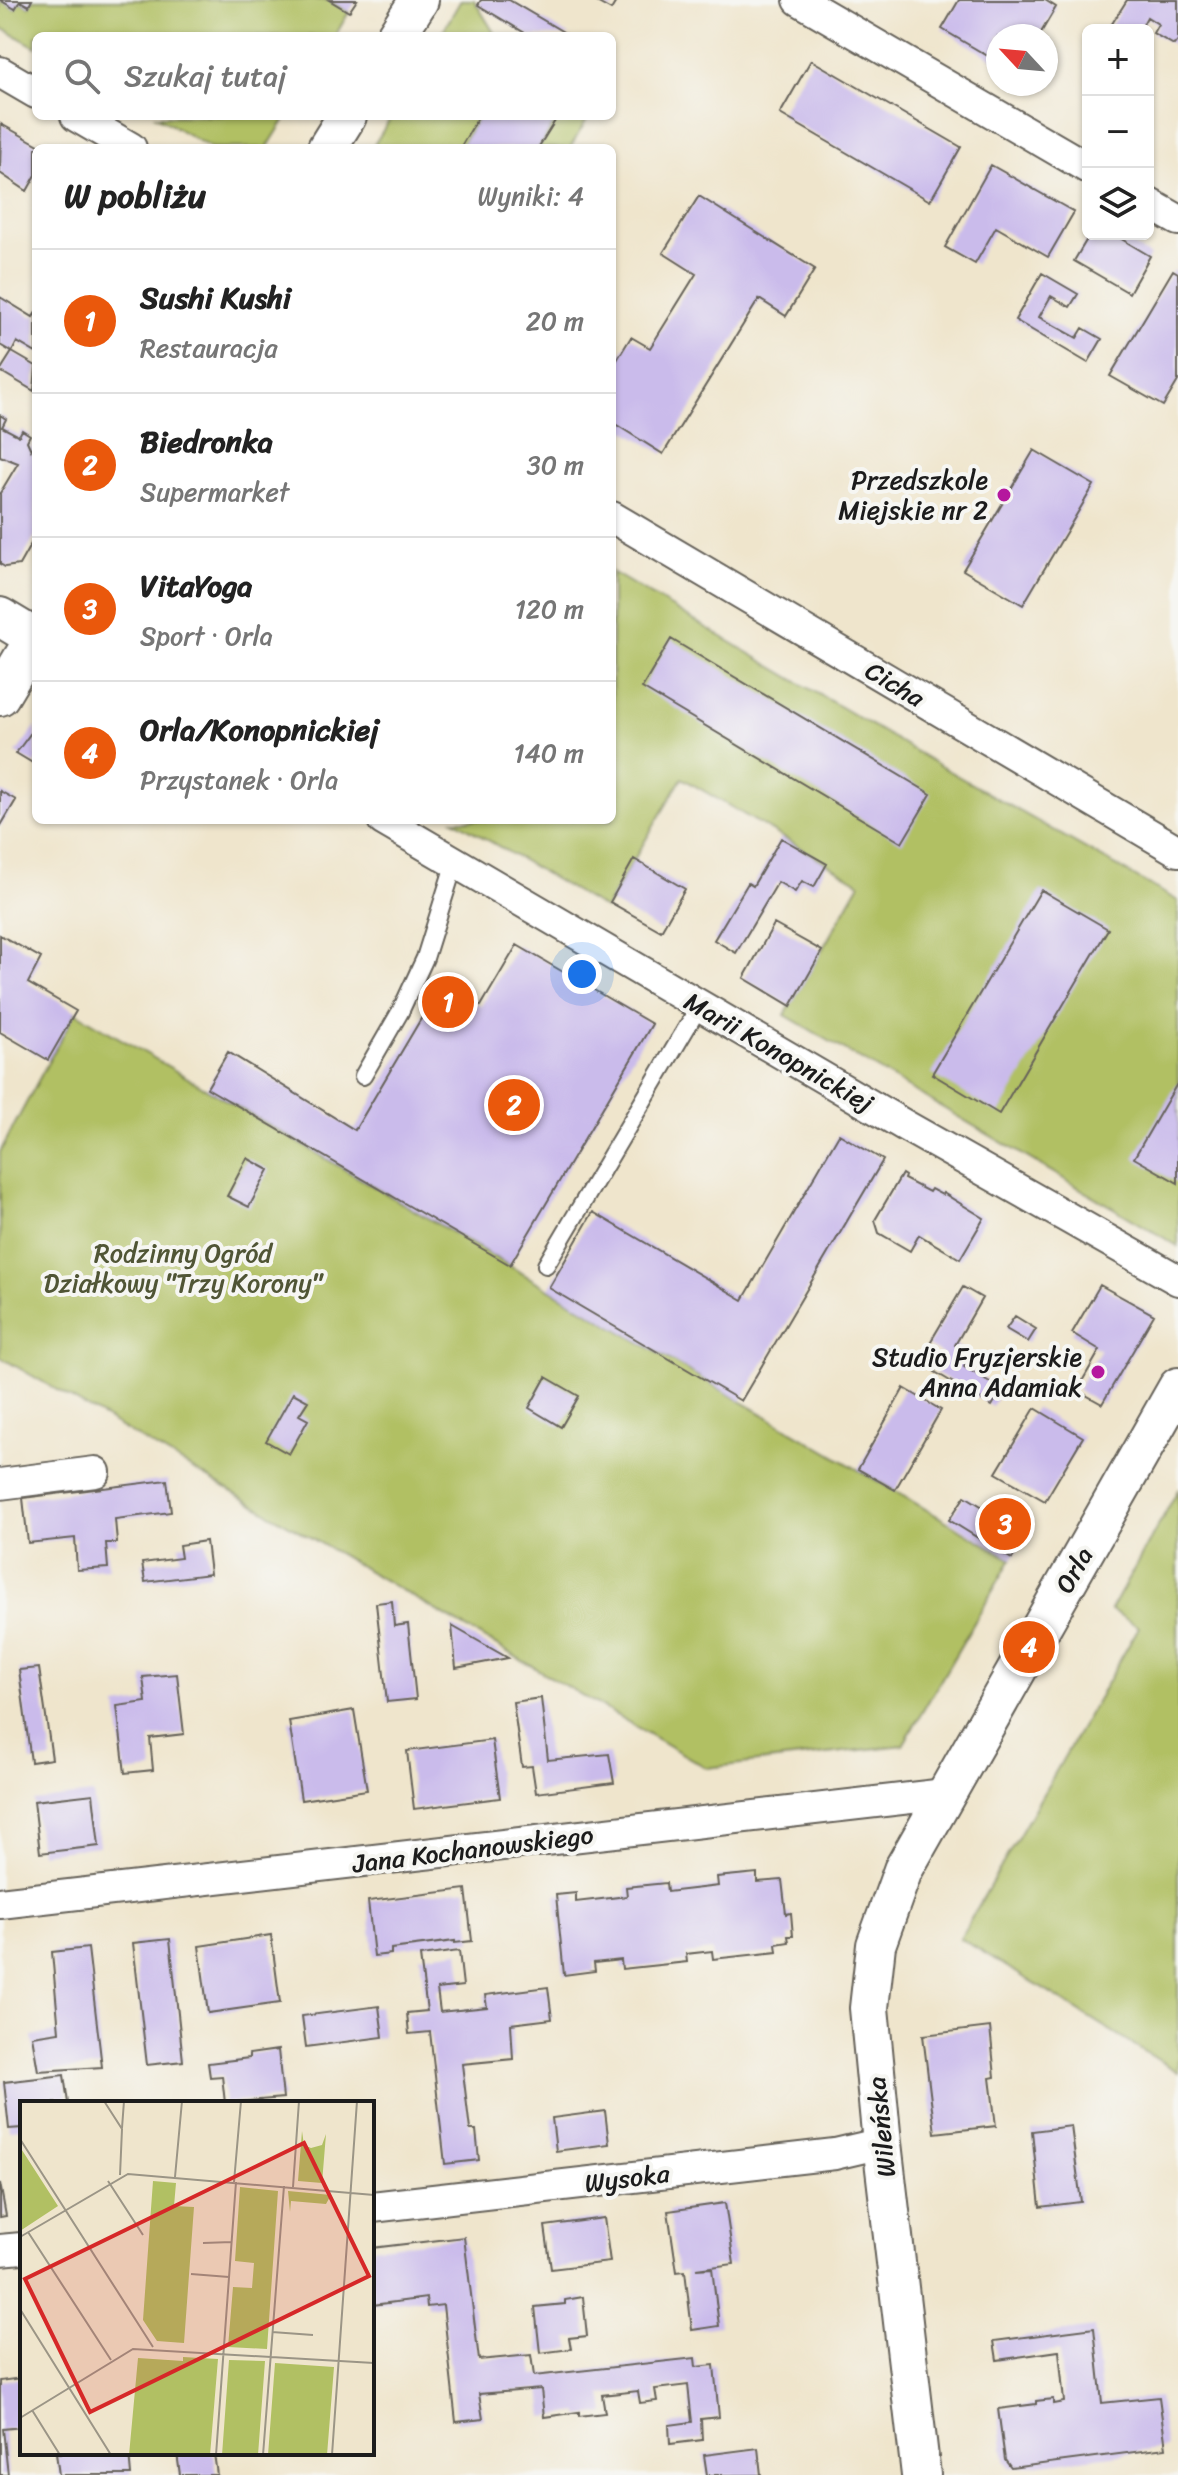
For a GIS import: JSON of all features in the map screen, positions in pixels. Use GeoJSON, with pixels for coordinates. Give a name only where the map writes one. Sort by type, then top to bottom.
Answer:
{"type":"FeatureCollection","features":[{"type":"Feature","properties":{"kind":"street"},"geometry":{"type":"LineString","coordinates":[[399,32],[419,0]]}},
{"type":"Feature","properties":{"kind":"street"},"geometry":{"type":"LineString","coordinates":[[799,0],[1082,165]]}},
{"type":"Feature","properties":{"kind":"street"},"geometry":{"type":"LineString","coordinates":[[0,72],[32,91]]}},
{"type":"Feature","properties":{"kind":"street"},"geometry":{"type":"LineString","coordinates":[[83,120],[124,144]]}},
{"type":"Feature","properties":{"kind":"street"},"geometry":{"type":"LineString","coordinates":[[330,144],[344,120]]}},
{"type":"Feature","properties":{"kind":"street"},"geometry":{"type":"LineString","coordinates":[[1154,206],[1178,220]]}},
{"type":"Feature","properties":{"kind":"street","name":"Cicha"},"geometry":{"type":"LineString","coordinates":[[616,519],[1178,851]]}},
{"type":"Feature","properties":{"kind":"street"},"geometry":{"type":"LineString","coordinates":[[0,617],[32,635]]}},
{"type":"Feature","properties":{"kind":"street"},"geometry":{"type":"LineString","coordinates":[[0,696],[32,644]]}},
{"type":"Feature","properties":{"kind":"street","name":"Marii Konopnickiej"},"geometry":{"type":"LineString","coordinates":[[390,824],[904,1125],[1178,1280]]}},
{"type":"Feature","properties":{"kind":"street","name":"Orla"},"geometry":{"type":"LineString","coordinates":[[945,1794],[1178,1387]]}},
{"type":"Feature","properties":{"kind":"street"},"geometry":{"type":"LineString","coordinates":[[0,1484],[95,1472]]}},
{"type":"Feature","properties":{"kind":"street","name":"Jana Kochanowskiego"},"geometry":{"type":"LineString","coordinates":[[0,1903],[945,1794]]}},
{"type":"Feature","properties":{"kind":"street","name":"Wileńska"},"geometry":{"type":"LineString","coordinates":[[921,2475],[869,2008],[876,1945],[903,1870],[945,1794]]}},
{"type":"Feature","properties":{"kind":"street","name":"Wysoka"},"geometry":{"type":"LineString","coordinates":[[374,2207],[835,2154],[882,2143]]}},
{"type":"Feature","properties":{"kind":"street"},"geometry":{"type":"LineString","coordinates":[[0,2250],[20,2248]]}},
{"type":"Feature","properties":{"kind":"lane"},"geometry":{"type":"LineString","coordinates":[[363,1076],[400,1012],[425,958],[455,862]]}},
{"type":"Feature","properties":{"kind":"lane"},"geometry":{"type":"LineString","coordinates":[[546,1265],[700,1005]]}},
{"type":"Feature","properties":{"kind":"green space"},"geometry":{"type":"Polygon","coordinates":[[[0,0],[15,9],[20,1],[29,6],[32,0],[329,0],[349,12],[337,32],[32,32],[32,45],[0,27],[0,0]]]}},
{"type":"Feature","properties":{"kind":"green space"},"geometry":{"type":"Polygon","coordinates":[[[461,0],[474,0],[494,32],[442,32],[461,0]]]}},
{"type":"Feature","properties":{"kind":"green space"},"geometry":{"type":"Polygon","coordinates":[[[163,120],[284,120],[270,144],[204,144],[163,120]]]}},
{"type":"Feature","properties":{"kind":"green space"},"geometry":{"type":"Polygon","coordinates":[[[390,120],[477,120],[462,144],[374,144],[390,120]]]}},
{"type":"Feature","properties":{"kind":"green space"},"geometry":{"type":"Polygon","coordinates":[[[556,120],[587,120],[572,144],[540,144],[556,120]]]}},
{"type":"Feature","properties":{"kind":"green space"},"geometry":{"type":"Polygon","coordinates":[[[616,574],[947,770],[1178,901],[1178,1246],[785,1015],[860,883],[682,778],[605,909],[461,824],[616,824],[616,574]]]}},
{"type":"Feature","properties":{"kind":"green space","name":"Rodzinny Ogród Działkowy \"Trzy Korony\""},"geometry":{"type":"Polygon","coordinates":[[[75,1012],[1011,1559],[903,1745],[707,1768],[0,1357],[0,1152],[75,1012]]]}},
{"type":"Feature","properties":{"kind":"green space"},"geometry":{"type":"Polygon","coordinates":[[[1178,1490],[1178,2072],[960,1938],[1139,1627],[1111,1610],[1178,1490]]]}},
{"type":"Feature","properties":{"kind":"building"},"geometry":{"type":"Polygon","coordinates":[[[0,0],[32,0],[29,6],[20,1],[15,9],[0,0]]]}},
{"type":"Feature","properties":{"kind":"building"},"geometry":{"type":"Polygon","coordinates":[[[329,0],[357,0],[349,12],[329,0]]]}},
{"type":"Feature","properties":{"kind":"building"},"geometry":{"type":"Polygon","coordinates":[[[481,0],[509,0],[563,32],[523,32],[478,5],[481,0]]]}},
{"type":"Feature","properties":{"kind":"building"},"geometry":{"type":"Polygon","coordinates":[[[593,0],[617,0],[611,10],[593,0]]]}},
{"type":"Feature","properties":{"kind":"building"},"geometry":{"type":"Polygon","coordinates":[[[959,0],[1045,0],[1056,7],[1046,24],[986,24],[986,55],[942,29],[959,0]]]}},
{"type":"Feature","properties":{"kind":"building"},"geometry":{"type":"Polygon","coordinates":[[[1127,0],[1178,0],[1178,40],[1174,45],[1154,34],[1158,24],[1147,17],[1143,24],[1112,24],[1127,0]]]}},
{"type":"Feature","properties":{"kind":"building"},"geometry":{"type":"Polygon","coordinates":[[[811,60],[961,147],[930,201],[780,114],[811,60]]]}},
{"type":"Feature","properties":{"kind":"building"},"geometry":{"type":"Polygon","coordinates":[[[477,120],[556,120],[540,144],[462,144],[477,120]]]}},
{"type":"Feature","properties":{"kind":"building"},"geometry":{"type":"Polygon","coordinates":[[[1,124],[37,144],[32,144],[32,182],[27,191],[0,173],[1,124]]]}},
{"type":"Feature","properties":{"kind":"building"},"geometry":{"type":"Polygon","coordinates":[[[991,165],[1074,212],[1048,257],[996,227],[975,264],[945,247],[991,165]]]}},
{"type":"Feature","properties":{"kind":"building"},"geometry":{"type":"Polygon","coordinates":[[[699,196],[815,269],[786,316],[759,299],[663,454],[616,425],[616,361],[631,337],[650,348],[696,274],[663,253],[699,196]]]}},
{"type":"Feature","properties":{"kind":"building"},"geometry":{"type":"Polygon","coordinates":[[[1086,240],[1123,240],[1150,256],[1129,293],[1074,261],[1086,240]]]}},
{"type":"Feature","properties":{"kind":"building"},"geometry":{"type":"Polygon","coordinates":[[[1173,270],[1178,273],[1178,381],[1163,406],[1110,376],[1173,270]]]}},
{"type":"Feature","properties":{"kind":"building"},"geometry":{"type":"Polygon","coordinates":[[[1042,273],[1078,294],[1070,307],[1051,296],[1039,317],[1077,338],[1083,328],[1102,339],[1088,363],[1015,320],[1042,273]]]}},
{"type":"Feature","properties":{"kind":"building"},"geometry":{"type":"Polygon","coordinates":[[[0,297],[32,316],[32,351],[17,342],[12,352],[0,345],[0,297]]]}},
{"type":"Feature","properties":{"kind":"building"},"geometry":{"type":"Polygon","coordinates":[[[12,352],[32,364],[32,390],[0,371],[12,352]]]}},
{"type":"Feature","properties":{"kind":"building"},"geometry":{"type":"Polygon","coordinates":[[[0,415],[6,419],[2,427],[19,436],[22,430],[30,435],[27,441],[32,448],[32,542],[19,565],[5,567],[0,564],[0,493],[18,463],[0,456],[0,415]]]}},
{"type":"Feature","properties":{"kind":"building"},"geometry":{"type":"Polygon","coordinates":[[[1034,450],[1094,485],[1023,605],[963,570],[1034,450]]]}},
{"type":"Feature","properties":{"kind":"building"},"geometry":{"type":"Polygon","coordinates":[[[671,639],[931,794],[902,843],[642,688],[671,639]]]}},
{"type":"Feature","properties":{"kind":"building"},"geometry":{"type":"Polygon","coordinates":[[[32,731],[32,763],[16,753],[32,731]]]}},
{"type":"Feature","properties":{"kind":"building"},"geometry":{"type":"Polygon","coordinates":[[[0,791],[16,800],[0,827],[0,791]]]}},
{"type":"Feature","properties":{"kind":"building"},"geometry":{"type":"Polygon","coordinates":[[[781,838],[827,864],[814,887],[802,881],[795,892],[778,882],[736,953],[714,940],[748,883],[753,886],[781,838]]]}},
{"type":"Feature","properties":{"kind":"building"},"geometry":{"type":"Polygon","coordinates":[[[634,859],[685,889],[661,931],[610,902],[634,859]]]}},
{"type":"Feature","properties":{"kind":"building"},"geometry":{"type":"Polygon","coordinates":[[[1041,890],[1108,929],[999,1114],[932,1074],[1041,890]]]}},
{"type":"Feature","properties":{"kind":"building"},"geometry":{"type":"Polygon","coordinates":[[[774,924],[822,951],[791,1006],[744,978],[774,924]]]}},
{"type":"Feature","properties":{"kind":"building"},"geometry":{"type":"Polygon","coordinates":[[[0,935],[41,958],[28,983],[76,1011],[48,1060],[0,1032],[0,935]]]}},
{"type":"Feature","properties":{"kind":"building"},"geometry":{"type":"Polygon","coordinates":[[[517,945],[652,1024],[510,1265],[207,1088],[228,1052],[355,1130],[441,985],[481,1006],[517,945]]]}},
{"type":"Feature","properties":{"kind":"building"},"geometry":{"type":"Polygon","coordinates":[[[1178,1082],[1178,1183],[1134,1158],[1178,1082]]]}},
{"type":"Feature","properties":{"kind":"building"},"geometry":{"type":"Polygon","coordinates":[[[839,1134],[883,1160],[741,1401],[549,1288],[593,1212],[743,1300],[839,1134]]]}},
{"type":"Feature","properties":{"kind":"building"},"geometry":{"type":"Polygon","coordinates":[[[247,1158],[269,1170],[249,1207],[227,1196],[247,1158]]]}},
{"type":"Feature","properties":{"kind":"building"},"geometry":{"type":"Polygon","coordinates":[[[902,1174],[904,1179],[929,1192],[931,1189],[943,1193],[984,1218],[960,1259],[919,1235],[910,1251],[879,1233],[875,1220],[902,1174]]]}},
{"type":"Feature","properties":{"kind":"building"},"geometry":{"type":"Polygon","coordinates":[[[1100,1285],[1154,1315],[1102,1404],[1077,1390],[1100,1350],[1072,1333],[1100,1285]]]}},
{"type":"Feature","properties":{"kind":"building"},"geometry":{"type":"Polygon","coordinates":[[[963,1287],[982,1298],[955,1345],[971,1355],[964,1367],[1002,1389],[992,1406],[935,1372],[944,1355],[928,1346],[963,1287]]]}},
{"type":"Feature","properties":{"kind":"building"},"geometry":{"type":"Polygon","coordinates":[[[1015,1316],[1036,1329],[1028,1342],[1006,1329],[1015,1316]]]}},
{"type":"Feature","properties":{"kind":"building"},"geometry":{"type":"Polygon","coordinates":[[[546,1377],[579,1396],[561,1427],[529,1408],[546,1377]]]}},
{"type":"Feature","properties":{"kind":"building"},"geometry":{"type":"Polygon","coordinates":[[[904,1388],[941,1410],[895,1490],[858,1469],[904,1388]]]}},
{"type":"Feature","properties":{"kind":"building"},"geometry":{"type":"Polygon","coordinates":[[[293,1393],[308,1401],[299,1415],[308,1420],[289,1454],[266,1441],[293,1393]]]}},
{"type":"Feature","properties":{"kind":"building"},"geometry":{"type":"Polygon","coordinates":[[[1035,1408],[1083,1437],[1045,1501],[996,1473],[1035,1408]]]}},
{"type":"Feature","properties":{"kind":"building"},"geometry":{"type":"Polygon","coordinates":[[[167,1480],[171,1512],[115,1519],[117,1543],[106,1543],[108,1568],[77,1570],[75,1538],[28,1543],[23,1498],[167,1480]]]}},
{"type":"Feature","properties":{"kind":"building"},"geometry":{"type":"Polygon","coordinates":[[[965,1496],[991,1512],[1000,1502],[1033,1522],[1012,1559],[949,1520],[965,1496]]]}},
{"type":"Feature","properties":{"kind":"building"},"geometry":{"type":"Polygon","coordinates":[[[206,1541],[210,1574],[145,1582],[142,1563],[181,1558],[179,1545],[206,1541]]]}},
{"type":"Feature","properties":{"kind":"building"},"geometry":{"type":"Polygon","coordinates":[[[392,1601],[394,1626],[408,1624],[416,1699],[387,1702],[376,1603],[392,1601]]]}},
{"type":"Feature","properties":{"kind":"building"},"geometry":{"type":"Polygon","coordinates":[[[452,1626],[508,1658],[456,1668],[452,1626]]]}},
{"type":"Feature","properties":{"kind":"building"},"geometry":{"type":"Polygon","coordinates":[[[39,1668],[52,1759],[31,1762],[19,1670],[39,1668]]]}},
{"type":"Feature","properties":{"kind":"building"},"geometry":{"type":"Polygon","coordinates":[[[177,1674],[184,1734],[150,1738],[153,1770],[125,1773],[117,1706],[146,1702],[143,1677],[177,1674]]]}},
{"type":"Feature","properties":{"kind":"building"},"geometry":{"type":"Polygon","coordinates":[[[541,1698],[548,1760],[609,1754],[614,1783],[536,1793],[532,1766],[522,1767],[513,1702],[541,1698]]]}},
{"type":"Feature","properties":{"kind":"building"},"geometry":{"type":"Polygon","coordinates":[[[354,1710],[367,1790],[301,1800],[289,1721],[354,1710]]]}},
{"type":"Feature","properties":{"kind":"building"},"geometry":{"type":"Polygon","coordinates":[[[492,1740],[500,1798],[414,1809],[407,1751],[492,1740]]]}},
{"type":"Feature","properties":{"kind":"building"},"geometry":{"type":"Polygon","coordinates":[[[93,1794],[99,1846],[40,1853],[34,1801],[93,1794]]]}},
{"type":"Feature","properties":{"kind":"building"},"geometry":{"type":"Polygon","coordinates":[[[757,1873],[757,1882],[782,1880],[786,1914],[791,1913],[793,1936],[788,1936],[789,1942],[776,1944],[777,1952],[713,1959],[712,1951],[686,1954],[687,1962],[622,1969],[621,1960],[594,1963],[595,1971],[564,1975],[556,1895],[576,1893],[576,1902],[627,1896],[626,1887],[666,1883],[667,1892],[718,1886],[717,1877],[757,1873]]]}},
{"type":"Feature","properties":{"kind":"building"},"geometry":{"type":"Polygon","coordinates":[[[466,1889],[472,1941],[391,1949],[391,1954],[374,1956],[368,1901],[466,1889]]]}},
{"type":"Feature","properties":{"kind":"building"},"geometry":{"type":"Polygon","coordinates":[[[271,1935],[280,2003],[208,2013],[199,1946],[271,1935]]]}},
{"type":"Feature","properties":{"kind":"building"},"geometry":{"type":"Polygon","coordinates":[[[170,1939],[183,2061],[147,2065],[133,1943],[170,1939]]]}},
{"type":"Feature","properties":{"kind":"building"},"geometry":{"type":"Polygon","coordinates":[[[88,1948],[102,2067],[38,2071],[32,2036],[59,2032],[52,1952],[88,1948]]]}},
{"type":"Feature","properties":{"kind":"building"},"geometry":{"type":"Polygon","coordinates":[[[459,1951],[463,1986],[437,1989],[440,2012],[487,2007],[485,1995],[548,1987],[552,2019],[511,2024],[513,2059],[462,2064],[470,2130],[476,2130],[479,2160],[445,2164],[430,2032],[409,2034],[407,2013],[427,2011],[420,1956],[459,1951]]]}},
{"type":"Feature","properties":{"kind":"building"},"geometry":{"type":"Polygon","coordinates":[[[379,2006],[383,2037],[306,2047],[302,2016],[379,2006]]]}},
{"type":"Feature","properties":{"kind":"building"},"geometry":{"type":"Polygon","coordinates":[[[990,2027],[995,2077],[990,2078],[996,2126],[935,2133],[923,2035],[990,2027]]]}},
{"type":"Feature","properties":{"kind":"building"},"geometry":{"type":"Polygon","coordinates":[[[278,2050],[283,2098],[225,2101],[222,2076],[210,2077],[208,2063],[249,2058],[249,2054],[278,2050]]]}},
{"type":"Feature","properties":{"kind":"building"},"geometry":{"type":"Polygon","coordinates":[[[64,2075],[68,2101],[20,2101],[20,2128],[9,2129],[4,2082],[64,2075]]]}},
{"type":"Feature","properties":{"kind":"building"},"geometry":{"type":"Polygon","coordinates":[[[605,2111],[609,2144],[556,2151],[552,2118],[605,2111]]]}},
{"type":"Feature","properties":{"kind":"building"},"geometry":{"type":"Polygon","coordinates":[[[1071,2126],[1081,2202],[1040,2207],[1032,2131],[1071,2126]]]}},
{"type":"Feature","properties":{"kind":"building"},"geometry":{"type":"Polygon","coordinates":[[[0,2183],[6,2216],[0,2217],[0,2183]]]}},
{"type":"Feature","properties":{"kind":"building"},"geometry":{"type":"Polygon","coordinates":[[[725,2203],[734,2264],[696,2269],[712,2268],[719,2326],[692,2330],[685,2271],[677,2272],[668,2211],[725,2203]]]}},
{"type":"Feature","properties":{"kind":"building"},"geometry":{"type":"Polygon","coordinates":[[[604,2218],[610,2262],[551,2269],[545,2226],[604,2218]]]}},
{"type":"Feature","properties":{"kind":"building"},"geometry":{"type":"Polygon","coordinates":[[[464,2237],[479,2360],[531,2355],[534,2376],[695,2358],[696,2367],[714,2365],[719,2417],[701,2419],[702,2440],[670,2444],[669,2425],[692,2422],[688,2385],[655,2389],[657,2401],[640,2403],[638,2391],[602,2395],[605,2413],[579,2416],[579,2412],[544,2417],[541,2389],[479,2394],[483,2419],[456,2422],[443,2305],[427,2307],[426,2298],[374,2305],[374,2248],[464,2237]]]}},
{"type":"Feature","properties":{"kind":"building"},"geometry":{"type":"Polygon","coordinates":[[[583,2297],[587,2336],[569,2338],[571,2349],[540,2353],[535,2307],[565,2304],[565,2300],[583,2297]]]}},
{"type":"Feature","properties":{"kind":"building"},"geometry":{"type":"Polygon","coordinates":[[[1094,2328],[1102,2403],[1159,2397],[1166,2448],[1011,2468],[1005,2460],[998,2409],[1053,2399],[1053,2404],[1064,2402],[1059,2351],[997,2360],[994,2341],[1094,2328]]]}},
{"type":"Feature","properties":{"kind":"building"},"geometry":{"type":"Polygon","coordinates":[[[20,2378],[20,2427],[3,2429],[8,2475],[0,2475],[0,2381],[20,2378]]]}},
{"type":"Feature","properties":{"kind":"building"},"geometry":{"type":"Polygon","coordinates":[[[758,2448],[761,2475],[707,2475],[704,2455],[758,2448]]]}},
{"type":"Feature","properties":{"kind":"building"},"geometry":{"type":"Polygon","coordinates":[[[56,2455],[129,2455],[131,2475],[59,2475],[56,2455]]]}},
{"type":"Feature","properties":{"kind":"building"},"geometry":{"type":"Polygon","coordinates":[[[177,2455],[214,2455],[217,2475],[180,2475],[177,2455]]]}},
{"type":"Feature","properties":{"kind":"place","name":"Przedszkole Miejskie nr 2"},"geometry":{"type":"Point","coordinates":[1004,495]}},
{"type":"Feature","properties":{"kind":"place","name":"Sushi Kushi"},"geometry":{"type":"Point","coordinates":[448,1002]}},
{"type":"Feature","properties":{"kind":"place","name":"Biedronka"},"geometry":{"type":"Point","coordinates":[514,1105]}},
{"type":"Feature","properties":{"kind":"place","name":"Studio Fryzjerskie Anna Adamiak"},"geometry":{"type":"Point","coordinates":[1098,1372]}},
{"type":"Feature","properties":{"kind":"place","name":"VitaYoga"},"geometry":{"type":"Point","coordinates":[1005,1524]}},
{"type":"Feature","properties":{"kind":"place","name":"Orla/Konopnickiej"},"geometry":{"type":"Point","coordinates":[1029,1647]}}]}
